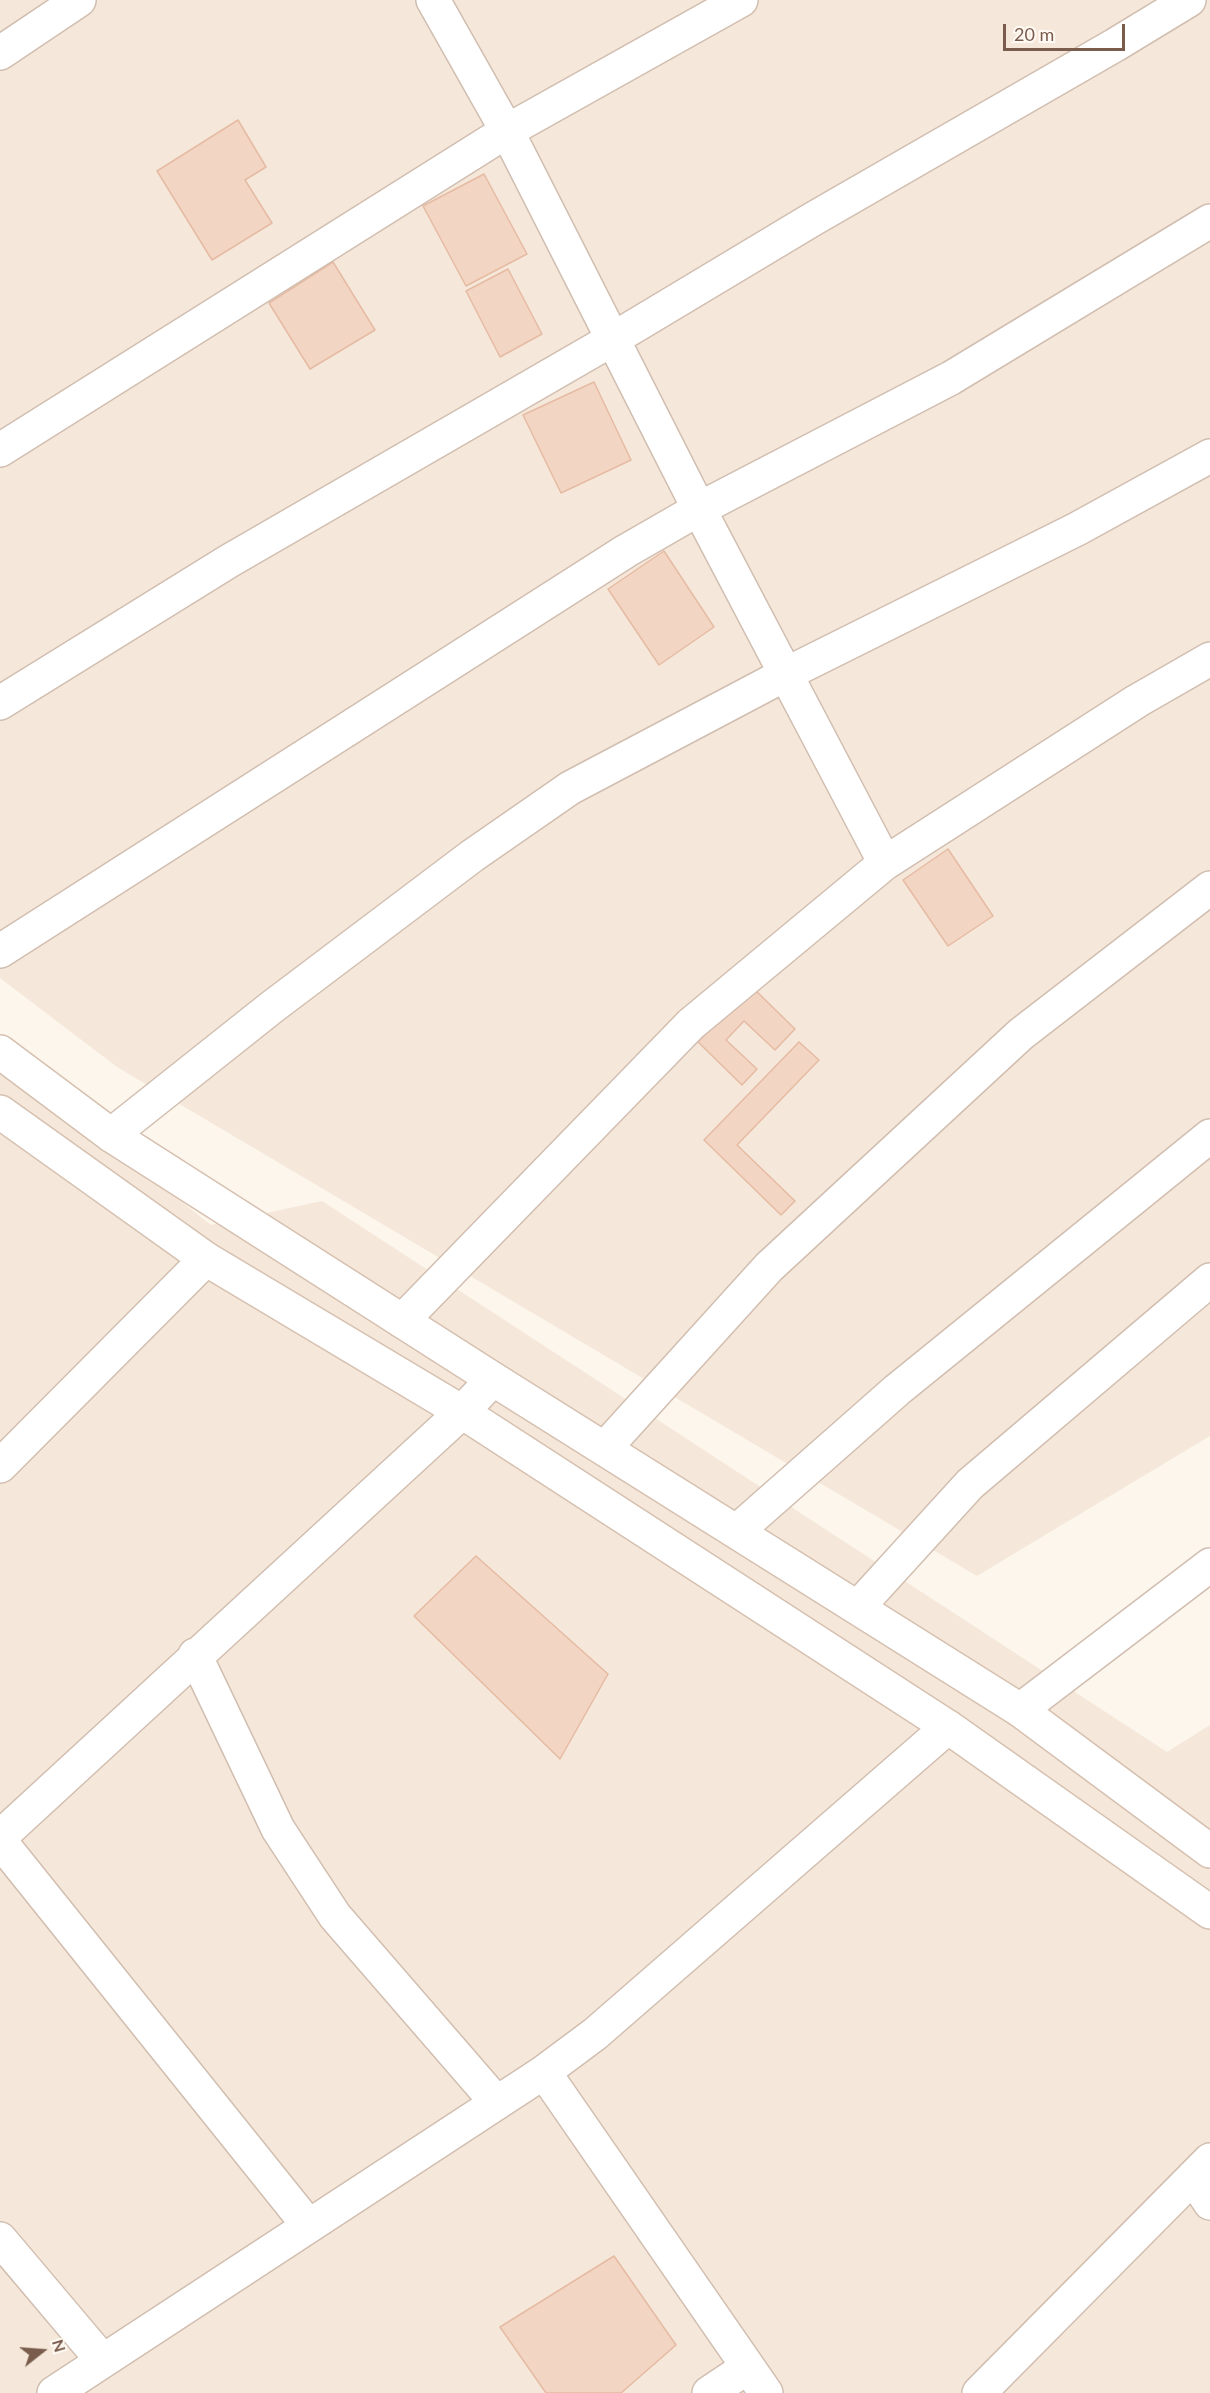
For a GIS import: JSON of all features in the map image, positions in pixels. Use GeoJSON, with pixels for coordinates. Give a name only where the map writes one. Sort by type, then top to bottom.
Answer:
{"type":"FeatureCollection","features":[{"type":"Feature","properties":{"kind":"street"},"geometry":{"type":"LineString","coordinates":[[0,53],[79,0]]}},
{"type":"Feature","properties":{"kind":"street"},"geometry":{"type":"LineString","coordinates":[[433,0],[507,131],[699,509],[885,863]]}},
{"type":"Feature","properties":{"kind":"street"},"geometry":{"type":"LineString","coordinates":[[0,450],[507,131],[741,0]]}},
{"type":"Feature","properties":{"kind":"street"},"geometry":{"type":"LineString","coordinates":[[0,703],[229,561],[613,339],[813,219],[1189,0]]}},
{"type":"Feature","properties":{"kind":"street"},"geometry":{"type":"LineString","coordinates":[[0,951],[626,551],[699,509],[951,378],[1210,221]]}},
{"type":"Feature","properties":{"kind":"street"},"geometry":{"type":"LineString","coordinates":[[111,1135],[272,1006],[472,856],[570,788],[786,674],[1077,529],[1210,456]]}},
{"type":"Feature","properties":{"kind":"street"},"geometry":{"type":"LineString","coordinates":[[402,1322],[691,1024],[885,863],[1137,701],[1210,659]]}},
{"type":"Feature","properties":{"kind":"street"},"geometry":{"type":"LineString","coordinates":[[605,1448],[769,1267],[1021,1034],[1210,888]]}},
{"type":"Feature","properties":{"kind":"street"},"geometry":{"type":"LineString","coordinates":[[0,1052],[111,1135],[402,1322],[1020,1710],[1210,1851]]}},
{"type":"Feature","properties":{"kind":"street"},"geometry":{"type":"LineString","coordinates":[[2,1116],[206,1259],[462,1412],[948,1727],[1210,1912]]}},
{"type":"Feature","properties":{"kind":"street"},"geometry":{"type":"LineString","coordinates":[[737,1531],[897,1390],[1210,1136]]}},
{"type":"Feature","properties":{"kind":"street"},"geometry":{"type":"LineString","coordinates":[[0,1466],[206,1259]]}},
{"type":"Feature","properties":{"kind":"street"},"geometry":{"type":"LineString","coordinates":[[858,1607],[970,1484],[1210,1280]]}},
{"type":"Feature","properties":{"kind":"street"},"geometry":{"type":"LineString","coordinates":[[0,1836],[462,1412],[493,1379]]}},
{"type":"Feature","properties":{"kind":"street"},"geometry":{"type":"LineString","coordinates":[[1020,1710],[1210,1565]]}},
{"type":"Feature","properties":{"kind":"street"},"geometry":{"type":"LineString","coordinates":[[195,1655],[278,1829],[336,1916],[497,2103]]}},
{"type":"Feature","properties":{"kind":"street"},"geometry":{"type":"LineString","coordinates":[[54,2393],[544,2072],[595,2034],[948,1727]]}},
{"type":"Feature","properties":{"kind":"street"},"geometry":{"type":"LineString","coordinates":[[0,1841],[308,2225]]}},
{"type":"Feature","properties":{"kind":"street"},"geometry":{"type":"LineString","coordinates":[[544,2072],[757,2380],[708,2393]]}},
{"type":"Feature","properties":{"kind":"street"},"geometry":{"type":"LineString","coordinates":[[979,2393],[1204,2180]]}},
{"type":"Feature","properties":{"kind":"street"},"geometry":{"type":"LineString","coordinates":[[0,2239],[103,2361]]}},
{"type":"Feature","properties":{"kind":"shaded area"},"geometry":{"type":"Polygon","coordinates":[[[0,0],[1210,0],[1210,1436],[977,1576],[117,1067],[0,978],[0,0]]]}},
{"type":"Feature","properties":{"kind":"shaded area"},"geometry":{"type":"Polygon","coordinates":[[[0,1059],[211,1225],[322,1201],[1167,1752],[1210,1725],[1210,2393],[0,2393],[0,1059]]]}},
{"type":"Feature","properties":{"kind":"building"},"geometry":{"type":"Polygon","coordinates":[[[238,120],[266,167],[245,180],[272,223],[212,260],[157,171],[238,120]]]}},
{"type":"Feature","properties":{"kind":"building"},"geometry":{"type":"Polygon","coordinates":[[[484,174],[527,254],[466,286],[423,206],[484,174]]]}},
{"type":"Feature","properties":{"kind":"building"},"geometry":{"type":"Polygon","coordinates":[[[333,262],[375,330],[310,369],[269,303],[333,262]]]}},
{"type":"Feature","properties":{"kind":"building"},"geometry":{"type":"Polygon","coordinates":[[[508,269],[542,334],[500,357],[466,291],[508,269]]]}},
{"type":"Feature","properties":{"kind":"building"},"geometry":{"type":"Polygon","coordinates":[[[594,382],[631,460],[561,493],[523,415],[594,382]]]}},
{"type":"Feature","properties":{"kind":"building"},"geometry":{"type":"Polygon","coordinates":[[[664,551],[714,627],[659,665],[608,589],[664,551]]]}},
{"type":"Feature","properties":{"kind":"building"},"geometry":{"type":"Polygon","coordinates":[[[948,849],[993,916],[948,946],[903,880],[948,849]]]}},
{"type":"Feature","properties":{"kind":"building"},"geometry":{"type":"Polygon","coordinates":[[[751,986],[795,1029],[775,1050],[744,1021],[726,1040],[757,1069],[742,1085],[698,1042],[751,986]]]}},
{"type":"Feature","properties":{"kind":"building"},"geometry":{"type":"Polygon","coordinates":[[[799,1042],[819,1060],[737,1145],[795,1201],[781,1215],[704,1140],[799,1042]]]}},
{"type":"Feature","properties":{"kind":"building"},"geometry":{"type":"Polygon","coordinates":[[[476,1556],[608,1674],[560,1759],[414,1616],[476,1556]]]}},
{"type":"Feature","properties":{"kind":"building"},"geometry":{"type":"Polygon","coordinates":[[[614,2256],[676,2345],[621,2393],[546,2393],[500,2327],[614,2256]]]}}]}
